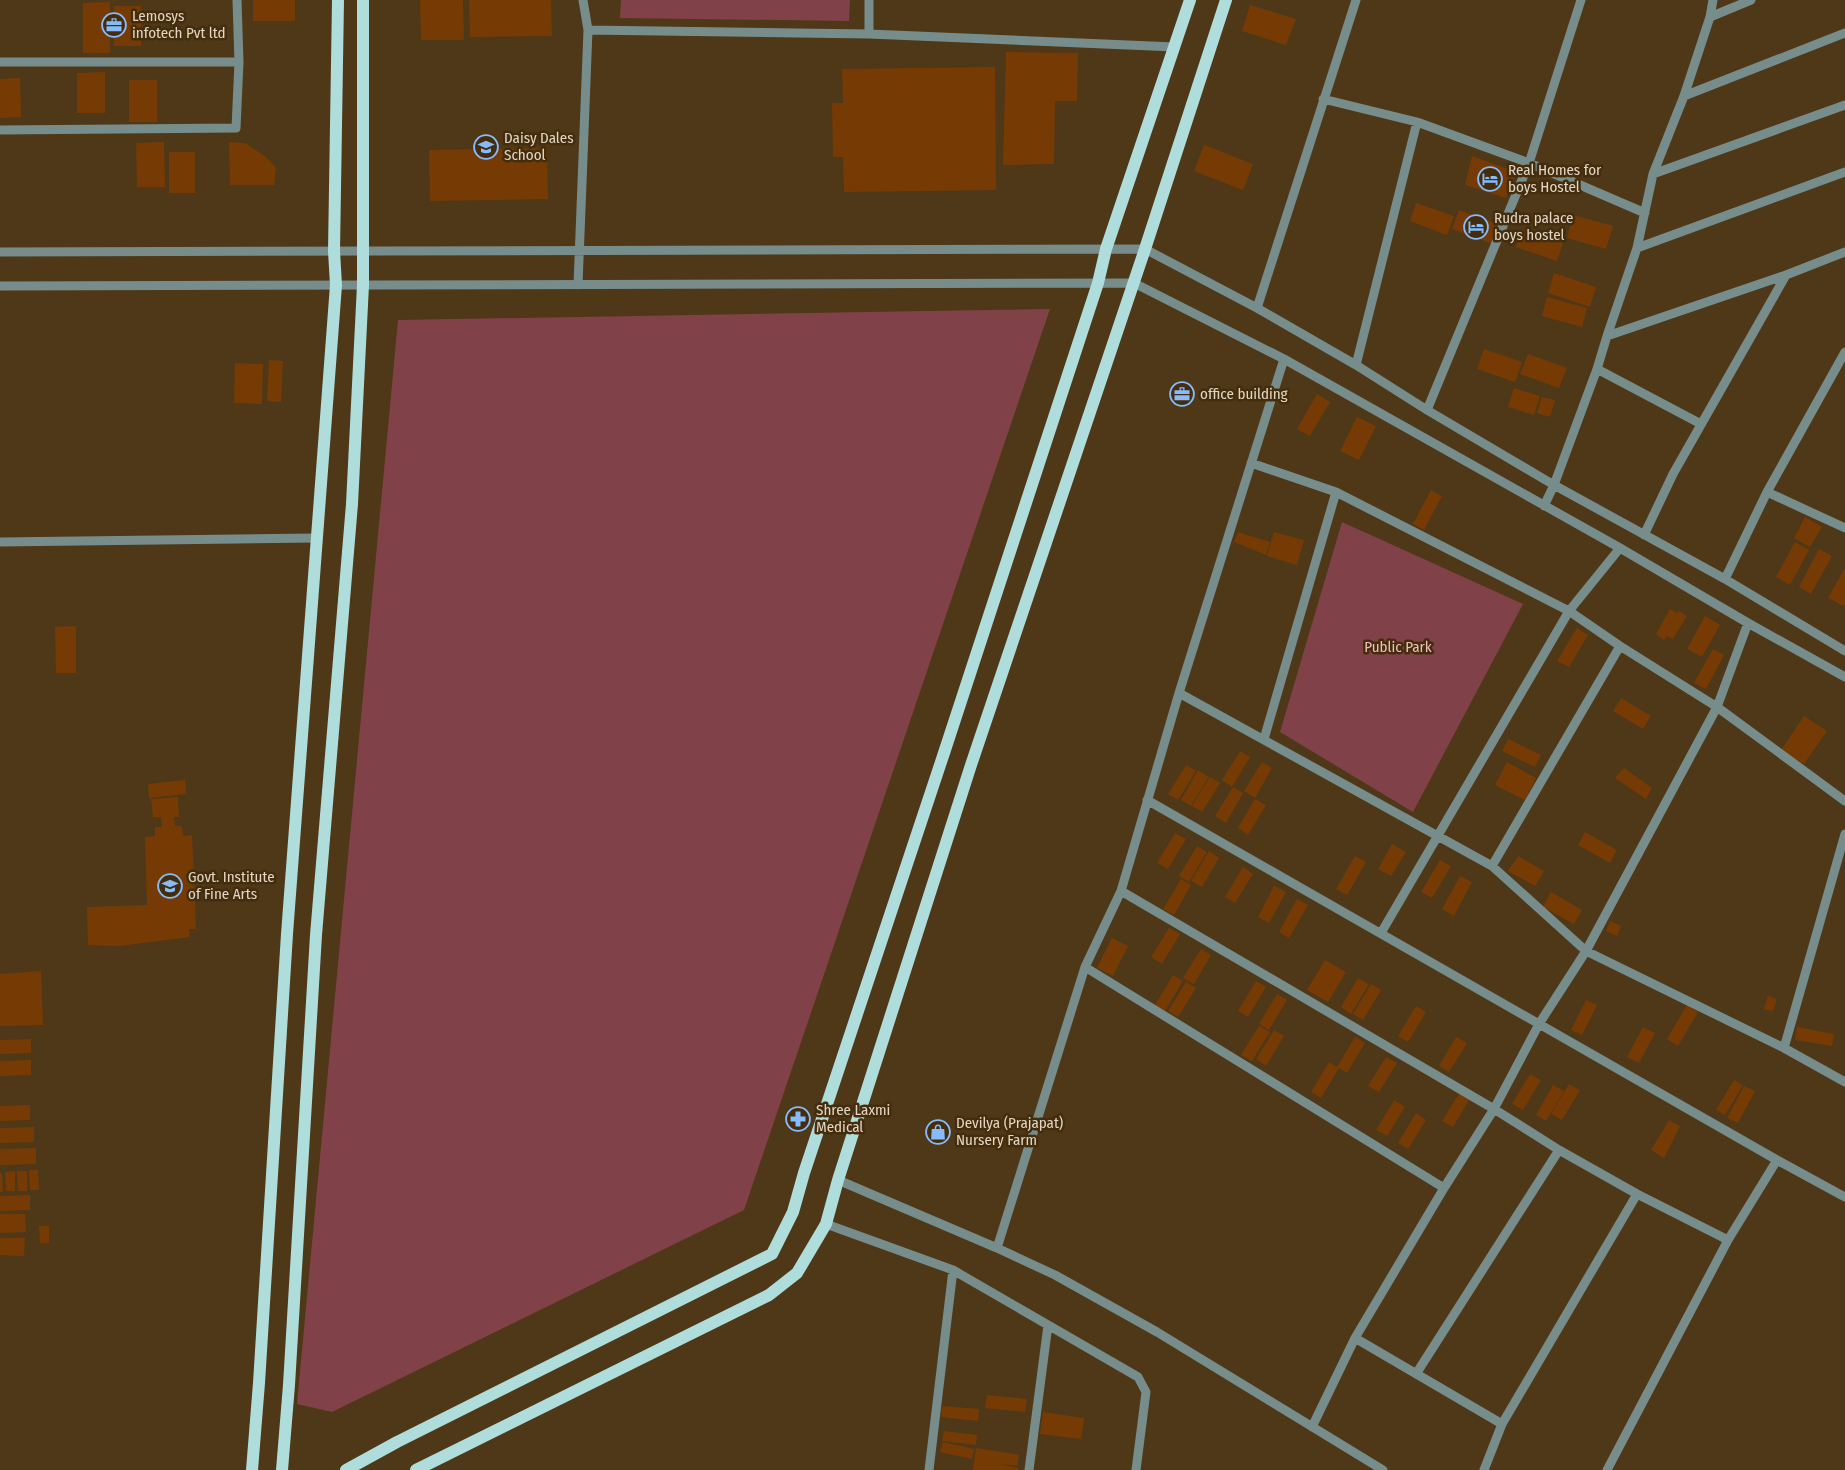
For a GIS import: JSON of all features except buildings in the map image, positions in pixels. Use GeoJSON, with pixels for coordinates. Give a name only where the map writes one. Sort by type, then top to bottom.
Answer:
{"type":"FeatureCollection","features":[{"type":"Feature","properties":{"kind":"main road"},"geometry":{"type":"LineString","coordinates":[[252,1470],[287,934],[336,285],[334,251],[338,0]]}},
{"type":"Feature","properties":{"kind":"main road"},"geometry":{"type":"LineString","coordinates":[[282,1470],[290,1375],[316,935],[352,504],[362,285],[363,0]]}},
{"type":"Feature","properties":{"kind":"main road"},"geometry":{"type":"LineString","coordinates":[[346,1470],[397,1442],[772,1254],[793,1212],[810,1155],[948,743],[1098,283],[1106,249],[1190,0]]}},
{"type":"Feature","properties":{"kind":"main road"},"geometry":{"type":"LineString","coordinates":[[419,1469],[769,1295],[798,1274],[826,1224],[838,1180],[971,765],[1134,283],[1226,0]]}},
{"type":"Feature","properties":{"kind":"street"},"geometry":{"type":"LineString","coordinates":[[0,130],[236,128],[239,62],[237,0]]}},
{"type":"Feature","properties":{"kind":"street"},"geometry":{"type":"LineString","coordinates":[[578,285],[588,30],[583,0]]}},
{"type":"Feature","properties":{"kind":"street"},"geometry":{"type":"LineString","coordinates":[[869,0],[869,34]]}},
{"type":"Feature","properties":{"kind":"street"},"geometry":{"type":"LineString","coordinates":[[1257,308],[1356,0]]}},
{"type":"Feature","properties":{"kind":"street"},"geometry":{"type":"LineString","coordinates":[[1427,410],[1529,163],[1581,0]]}},
{"type":"Feature","properties":{"kind":"street"},"geometry":{"type":"LineString","coordinates":[[1544,506],[1554,485],[1597,369],[1606,336],[1637,248],[1653,174],[1684,96],[1710,17],[1713,0]]}},
{"type":"Feature","properties":{"kind":"street"},"geometry":{"type":"LineString","coordinates":[[1710,17],[1751,0]]}},
{"type":"Feature","properties":{"kind":"street"},"geometry":{"type":"LineString","coordinates":[[588,30],[869,34],[1175,47]]}},
{"type":"Feature","properties":{"kind":"street"},"geometry":{"type":"LineString","coordinates":[[1684,96],[1845,33]]}},
{"type":"Feature","properties":{"kind":"street"},"geometry":{"type":"LineString","coordinates":[[0,62],[239,62]]}},
{"type":"Feature","properties":{"kind":"street"},"geometry":{"type":"LineString","coordinates":[[1323,100],[1417,122],[1529,163],[1645,213]]}},
{"type":"Feature","properties":{"kind":"street"},"geometry":{"type":"LineString","coordinates":[[1653,174],[1845,105]]}},
{"type":"Feature","properties":{"kind":"street"},"geometry":{"type":"LineString","coordinates":[[1356,365],[1417,122]]}},
{"type":"Feature","properties":{"kind":"street"},"geometry":{"type":"LineString","coordinates":[[1637,248],[1845,172]]}},
{"type":"Feature","properties":{"kind":"street"},"geometry":{"type":"LineString","coordinates":[[0,252],[1145,249],[1257,308],[1356,365],[1427,410],[1554,485],[1725,579],[1845,651]]}},
{"type":"Feature","properties":{"kind":"street"},"geometry":{"type":"LineString","coordinates":[[1606,336],[1786,275],[1845,252]]}},
{"type":"Feature","properties":{"kind":"street"},"geometry":{"type":"LineString","coordinates":[[1644,535],[1673,474],[1786,275]]}},
{"type":"Feature","properties":{"kind":"street"},"geometry":{"type":"LineString","coordinates":[[0,286],[1134,283],[1284,359],[1845,677]]}},
{"type":"Feature","properties":{"kind":"street"},"geometry":{"type":"LineString","coordinates":[[1725,579],[1767,492],[1845,352]]}},
{"type":"Feature","properties":{"kind":"street"},"geometry":{"type":"LineString","coordinates":[[996,1248],[1085,967],[1121,891],[1179,693],[1284,359]]}},
{"type":"Feature","properties":{"kind":"street"},"geometry":{"type":"LineString","coordinates":[[1597,369],[1701,424]]}},
{"type":"Feature","properties":{"kind":"street"},"geometry":{"type":"LineString","coordinates":[[1251,463],[1336,492],[1569,611],[1716,707],[1845,801]]}},
{"type":"Feature","properties":{"kind":"street"},"geometry":{"type":"LineString","coordinates":[[1264,739],[1336,492]]}},
{"type":"Feature","properties":{"kind":"street"},"geometry":{"type":"LineString","coordinates":[[1767,492],[1845,528]]}},
{"type":"Feature","properties":{"kind":"street"},"geometry":{"type":"LineString","coordinates":[[0,542],[316,538]]}},
{"type":"Feature","properties":{"kind":"street"},"geometry":{"type":"LineString","coordinates":[[1381,933],[1569,611],[1620,548]]}},
{"type":"Feature","properties":{"kind":"street"},"geometry":{"type":"LineString","coordinates":[[1312,1427],[1355,1338],[1444,1188],[1494,1109],[1539,1024],[1586,951],[1716,707],[1748,623]]}},
{"type":"Feature","properties":{"kind":"street"},"geometry":{"type":"LineString","coordinates":[[1492,866],[1620,646]]}},
{"type":"Feature","properties":{"kind":"street"},"geometry":{"type":"LineString","coordinates":[[1179,693],[1492,866],[1586,951],[1784,1048],[1845,1082]]}},
{"type":"Feature","properties":{"kind":"street"},"geometry":{"type":"LineString","coordinates":[[1147,800],[1845,1197]]}},
{"type":"Feature","properties":{"kind":"street"},"geometry":{"type":"LineString","coordinates":[[1784,1048],[1845,834]]}},
{"type":"Feature","properties":{"kind":"street"},"geometry":{"type":"LineString","coordinates":[[1121,891],[1494,1109],[1559,1150],[1637,1194],[1728,1240]]}},
{"type":"Feature","properties":{"kind":"street"},"geometry":{"type":"LineString","coordinates":[[1085,967],[1444,1188]]}},
{"type":"Feature","properties":{"kind":"street"},"geometry":{"type":"LineString","coordinates":[[1416,1374],[1559,1150]]}},
{"type":"Feature","properties":{"kind":"street"},"geometry":{"type":"LineString","coordinates":[[1607,1470],[1728,1240],[1777,1160]]}},
{"type":"Feature","properties":{"kind":"street"},"geometry":{"type":"LineString","coordinates":[[838,1180],[1055,1275],[1157,1332],[1383,1470]]}},
{"type":"Feature","properties":{"kind":"street"},"geometry":{"type":"LineString","coordinates":[[1484,1470],[1502,1424],[1637,1194]]}},
{"type":"Feature","properties":{"kind":"street"},"geometry":{"type":"LineString","coordinates":[[826,1224],[953,1270],[1138,1377],[1146,1392],[1136,1470]]}},
{"type":"Feature","properties":{"kind":"street"},"geometry":{"type":"LineString","coordinates":[[929,1470],[953,1270]]}},
{"type":"Feature","properties":{"kind":"street"},"geometry":{"type":"LineString","coordinates":[[1030,1470],[1048,1325]]}},
{"type":"Feature","properties":{"kind":"street"},"geometry":{"type":"LineString","coordinates":[[1355,1338],[1502,1424]]}},
{"type":"Feature","properties":{"kind":"green space"},"geometry":{"type":"Polygon","coordinates":[[[621,0],[850,0],[849,21],[620,18],[621,0]]]}},
{"type":"Feature","properties":{"kind":"green space"},"geometry":{"type":"Polygon","coordinates":[[[1050,309],[744,1210],[332,1412],[297,1404],[398,320],[1050,309]]]}},
{"type":"Feature","properties":{"kind":"green space","name":"Public Park"},"geometry":{"type":"Polygon","coordinates":[[[1342,522],[1523,604],[1413,812],[1280,732],[1342,522]]]}},
{"type":"Feature","properties":{"kind":"place","name":"Lemosys infotech Pvt ltd"},"geometry":{"type":"Point","coordinates":[114,25]}},
{"type":"Feature","properties":{"kind":"place","name":"Daisy Dales School"},"geometry":{"type":"Point","coordinates":[486,147]}},
{"type":"Feature","properties":{"kind":"place","name":"Real Homes for boys Hostel"},"geometry":{"type":"Point","coordinates":[1490,179]}},
{"type":"Feature","properties":{"kind":"place","name":"Rudra palace boys hostel"},"geometry":{"type":"Point","coordinates":[1476,227]}},
{"type":"Feature","properties":{"kind":"place","name":"office building"},"geometry":{"type":"Point","coordinates":[1182,394]}},
{"type":"Feature","properties":{"kind":"place","name":"Govt. Institute of Fine Arts"},"geometry":{"type":"Point","coordinates":[170,886]}},
{"type":"Feature","properties":{"kind":"place","name":"Shree Laxmi Medical"},"geometry":{"type":"Point","coordinates":[798,1119]}},
{"type":"Feature","properties":{"kind":"place","name":"Devilya (Prajapat) Nursery Farm"},"geometry":{"type":"Point","coordinates":[938,1132]}}]}
